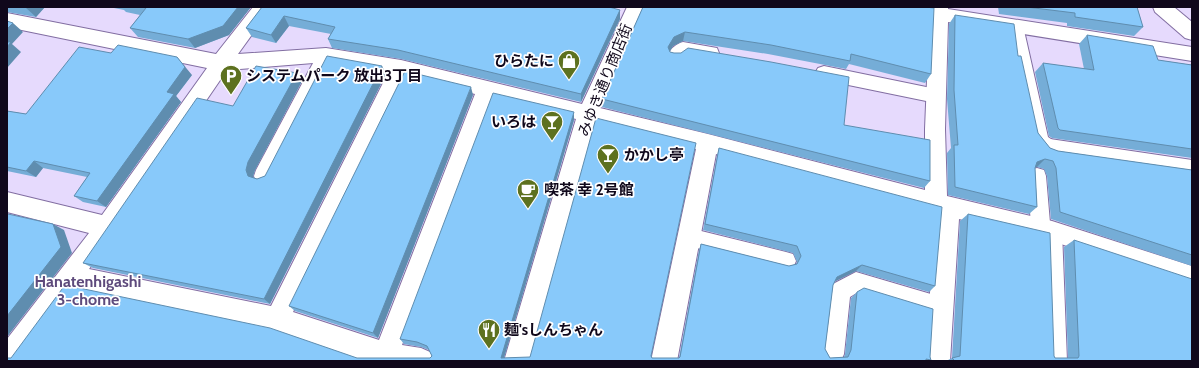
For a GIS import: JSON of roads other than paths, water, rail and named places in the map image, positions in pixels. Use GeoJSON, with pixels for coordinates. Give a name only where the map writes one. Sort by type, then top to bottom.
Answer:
{"type":"FeatureCollection","features":[{"type":"Feature","properties":{"kind":"street"},"geometry":{"type":"LineString","coordinates":[[7,360],[71,277],[221,63],[263,7]]}},
{"type":"Feature","properties":{"kind":"street"},"geometry":{"type":"LineString","coordinates":[[1162,7],[1192,33]]}},
{"type":"Feature","properties":{"kind":"street","name":"みゆき通り商店街"},"geometry":{"type":"LineString","coordinates":[[517,361],[587,115],[629,10]]}},
{"type":"Feature","properties":{"kind":"street"},"geometry":{"type":"LineString","coordinates":[[937,361],[941,307],[942,204],[936,96],[935,10],[1015,26],[1192,54]]}},
{"type":"Feature","properties":{"kind":"street"},"geometry":{"type":"LineString","coordinates":[[7,20],[221,63],[326,55],[401,68],[587,115],[708,143],[1046,230],[1192,277]]}},
{"type":"Feature","properties":{"kind":"street"},"geometry":{"type":"LineString","coordinates":[[277,318],[401,68]]}},
{"type":"Feature","properties":{"kind":"street"},"geometry":{"type":"LineString","coordinates":[[374,355],[488,89]]}},
{"type":"Feature","properties":{"kind":"street"},"geometry":{"type":"LineString","coordinates":[[668,360],[689,237],[708,143]]}},
{"type":"Feature","properties":{"kind":"street"},"geometry":{"type":"LineString","coordinates":[[1050,148],[1192,169]]}},
{"type":"Feature","properties":{"kind":"street"},"geometry":{"type":"LineString","coordinates":[[7,202],[107,227]]}},
{"type":"Feature","properties":{"kind":"street"},"geometry":{"type":"LineString","coordinates":[[71,277],[277,318],[374,355],[421,361]]}},
{"type":"Feature","properties":{"kind":"lane"},"geometry":{"type":"LineString","coordinates":[[1015,26],[1040,141],[1050,148]]}},
{"type":"Feature","properties":{"kind":"lane"},"geometry":{"type":"LineString","coordinates":[[676,56],[683,48],[729,56]]}},
{"type":"Feature","properties":{"kind":"lane"},"geometry":{"type":"LineString","coordinates":[[263,176],[326,55]]}},
{"type":"Feature","properties":{"kind":"lane"},"geometry":{"type":"LineString","coordinates":[[806,70],[936,96]]}},
{"type":"Feature","properties":{"kind":"lane"},"geometry":{"type":"LineString","coordinates":[[1037,176],[1046,230],[1056,361]]}},
{"type":"Feature","properties":{"kind":"lane"},"geometry":{"type":"LineString","coordinates":[[689,237],[786,261]]}},
{"type":"Feature","properties":{"kind":"lane"},"geometry":{"type":"LineString","coordinates":[[833,354],[840,291],[856,282],[941,307]]}},
{"type":"Feature","properties":{"kind":"place","name":"ひらたに"},"geometry":{"type":"Point","coordinates":[569,80]}},
{"type":"Feature","properties":{"kind":"place","name":"システムパーク 放出3丁目"},"geometry":{"type":"Point","coordinates":[231,96]}},
{"type":"Feature","properties":{"kind":"place","name":"いろは"},"geometry":{"type":"Point","coordinates":[552,142]}},
{"type":"Feature","properties":{"kind":"place","name":"かかし亭"},"geometry":{"type":"Point","coordinates":[608,174]}},
{"type":"Feature","properties":{"kind":"place","name":"喫茶 幸 2号館"},"geometry":{"type":"Point","coordinates":[528,210]}},
{"type":"Feature","properties":{"kind":"place","name":"麺'sしんちゃん"},"geometry":{"type":"Point","coordinates":[489,350]}},
{"type":"Feature","properties":{"kind":"district","name":"Hanatenhigashi 3-chome"},"geometry":{"type":"Point","coordinates":[88,290]}}]}
